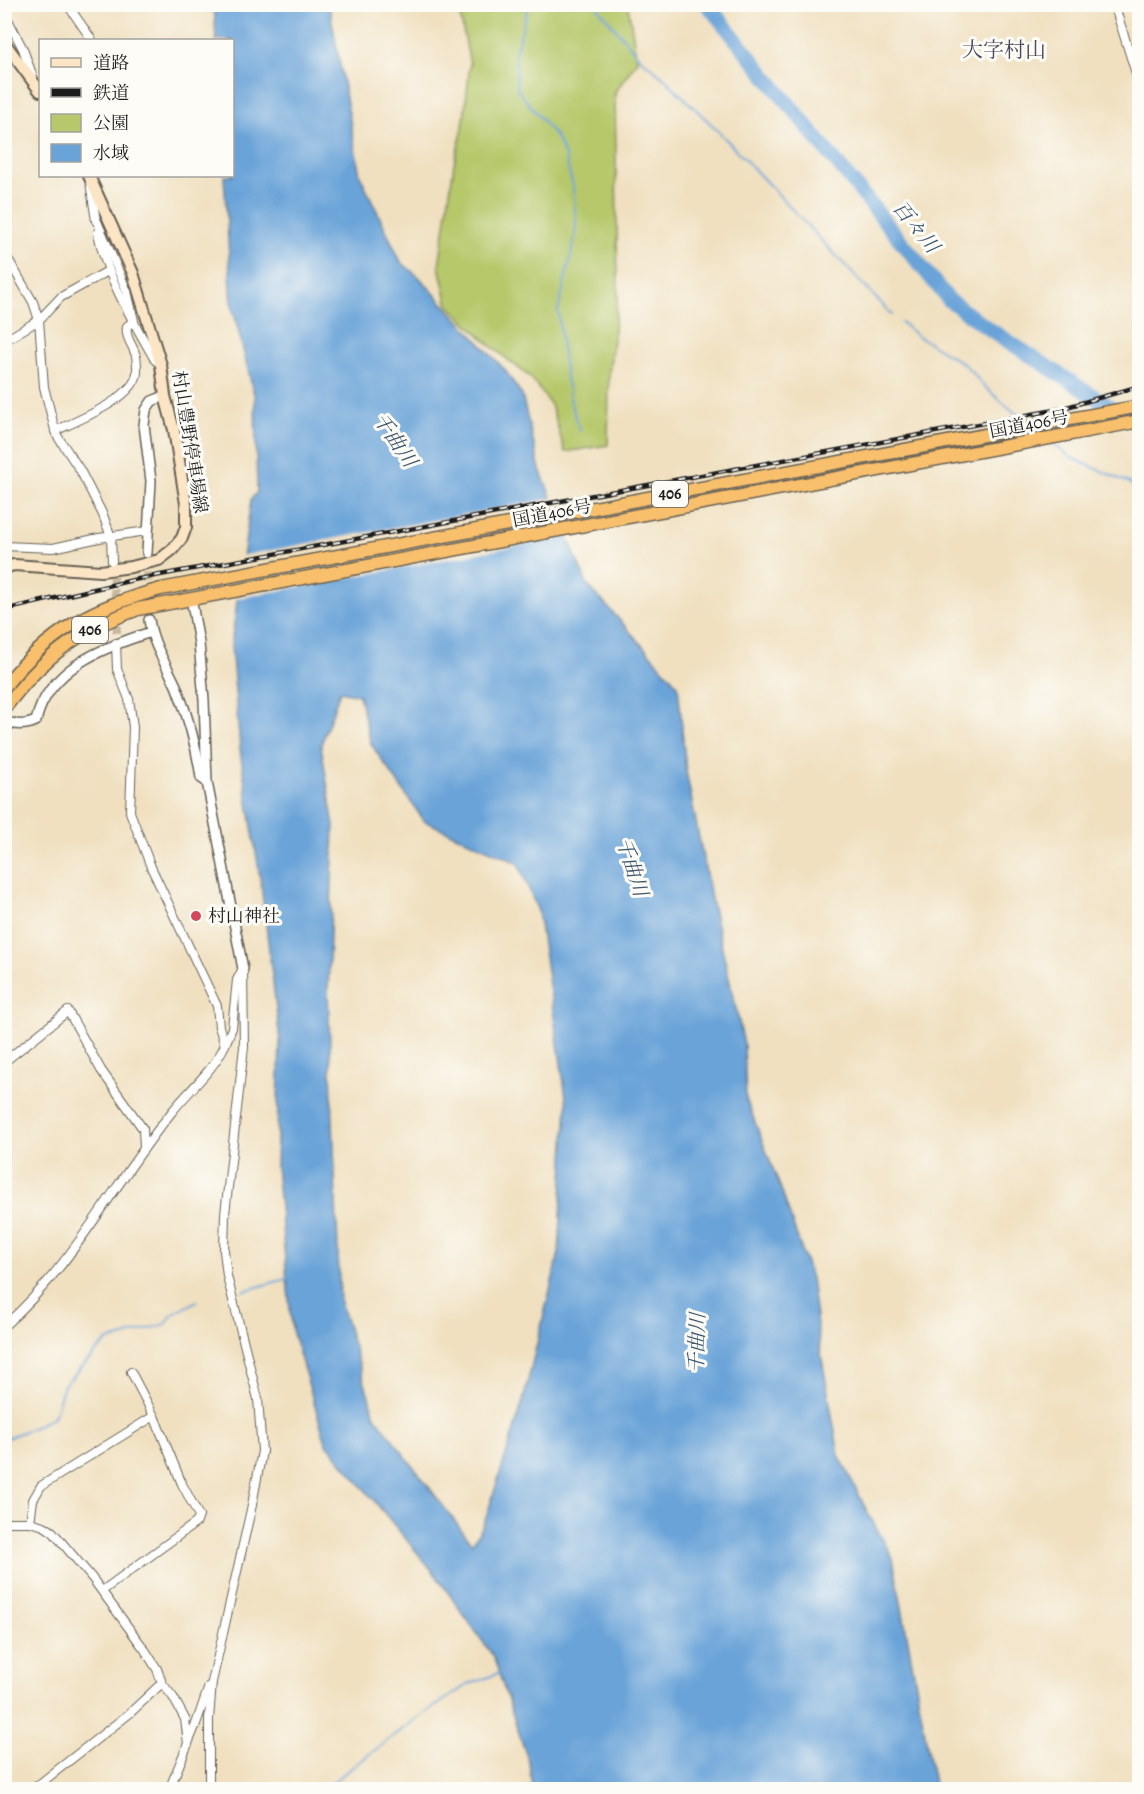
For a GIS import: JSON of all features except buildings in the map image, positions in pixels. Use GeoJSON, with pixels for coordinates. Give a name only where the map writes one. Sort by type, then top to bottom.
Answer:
{"type":"FeatureCollection","features":[{"type":"Feature","properties":{"kind":"highway","name":"国道406号"},"geometry":{"type":"LineString","coordinates":[[4,687],[36,651],[74,623],[99,609],[138,595],[200,580],[1140,406]]}},
{"type":"Feature","properties":{"kind":"highway","name":"国道406号"},"geometry":{"type":"LineString","coordinates":[[4,709],[23,684],[50,657],[110,619],[138,609],[1140,422]]}},
{"type":"Feature","properties":{"kind":"main road"},"geometry":{"type":"LineString","coordinates":[[4,42],[39,89]]}},
{"type":"Feature","properties":{"kind":"main road","name":"村山豊野停車場線"},"geometry":{"type":"LineString","coordinates":[[4,568],[14,565],[111,570],[131,567],[159,560],[182,538],[186,527],[186,504],[161,365],[136,280],[89,177]]}},
{"type":"Feature","properties":{"kind":"street"},"geometry":{"type":"LineString","coordinates":[[68,4],[91,39]]}},
{"type":"Feature","properties":{"kind":"street"},"geometry":{"type":"LineString","coordinates":[[1114,4],[1140,86]]}},
{"type":"Feature","properties":{"kind":"street"},"geometry":{"type":"LineString","coordinates":[[4,12],[24,49],[34,81]]}},
{"type":"Feature","properties":{"kind":"street"},"geometry":{"type":"LineString","coordinates":[[89,177],[108,271],[155,360],[161,365]]}},
{"type":"Feature","properties":{"kind":"street"},"geometry":{"type":"LineString","coordinates":[[96,219],[127,291],[134,321]]}},
{"type":"Feature","properties":{"kind":"street"},"geometry":{"type":"LineString","coordinates":[[4,252],[33,302],[39,320],[44,387],[56,432],[60,442],[80,470],[111,537],[112,561]]}},
{"type":"Feature","properties":{"kind":"street"},"geometry":{"type":"LineString","coordinates":[[4,341],[39,320],[62,297],[108,271]]}},
{"type":"Feature","properties":{"kind":"street"},"geometry":{"type":"LineString","coordinates":[[56,432],[105,407],[134,383],[137,375],[136,355],[126,330],[127,326],[134,321]]}},
{"type":"Feature","properties":{"kind":"street"},"geometry":{"type":"LineString","coordinates":[[147,553],[151,481],[144,432],[146,410],[152,401],[165,396]]}},
{"type":"Feature","properties":{"kind":"street"},"geometry":{"type":"LineString","coordinates":[[4,546],[53,548],[147,531]]}},
{"type":"Feature","properties":{"kind":"street"},"geometry":{"type":"LineString","coordinates":[[196,597],[204,700],[207,782],[243,969],[244,1047],[225,1214],[224,1251],[227,1276],[258,1398],[262,1451],[212,1682],[209,1719],[209,1790]]}},
{"type":"Feature","properties":{"kind":"street"},"geometry":{"type":"LineString","coordinates":[[149,620],[158,651],[176,688],[198,759],[201,778],[207,782]]}},
{"type":"Feature","properties":{"kind":"street"},"geometry":{"type":"LineString","coordinates":[[4,720],[15,724],[29,724],[36,721],[39,708],[48,692],[72,667],[116,643],[151,632]]}},
{"type":"Feature","properties":{"kind":"street"},"geometry":{"type":"LineString","coordinates":[[117,633],[117,669],[129,699],[134,728],[130,812],[151,867],[217,1006],[219,1026],[225,1045]]}},
{"type":"Feature","properties":{"kind":"street"},"geometry":{"type":"LineString","coordinates":[[4,1326],[53,1277],[171,1112],[219,1059],[232,1028],[237,980],[243,969]]}},
{"type":"Feature","properties":{"kind":"street"},"geometry":{"type":"LineString","coordinates":[[4,1062],[68,1011],[101,1070],[143,1129],[144,1149]]}},
{"type":"Feature","properties":{"kind":"street"},"geometry":{"type":"LineString","coordinates":[[102,1591],[197,1522],[199,1516],[182,1484],[154,1416],[131,1372]]}},
{"type":"Feature","properties":{"kind":"street"},"geometry":{"type":"LineString","coordinates":[[30,1522],[33,1500],[41,1486],[154,1416]]}},
{"type":"Feature","properties":{"kind":"street"},"geometry":{"type":"LineString","coordinates":[[4,1522],[30,1522],[44,1526],[53,1532],[102,1591],[146,1650],[162,1683],[173,1697],[185,1719],[188,1744]]}},
{"type":"Feature","properties":{"kind":"street"},"geometry":{"type":"LineString","coordinates":[[169,1790],[196,1724],[207,1689],[212,1682]]}},
{"type":"Feature","properties":{"kind":"street"},"geometry":{"type":"LineString","coordinates":[[32,1790],[130,1713],[162,1683]]}},
{"type":"Feature","properties":{"kind":"green space"},"geometry":{"type":"Polygon","coordinates":[[[458,5],[628,5],[637,61],[615,92],[618,295],[609,374],[608,445],[565,452],[551,405],[531,378],[491,346],[448,305],[439,266],[454,164],[463,128],[470,64],[458,5]]]}},
{"type":"Feature","properties":{"kind":"water","name":"千曲川"},"geometry":{"type":"Polygon","coordinates":[[[214,5],[329,5],[360,175],[401,262],[419,277],[505,370],[522,395],[540,470],[587,584],[678,685],[686,771],[711,899],[744,1044],[746,1099],[781,1189],[811,1278],[819,1342],[839,1455],[893,1558],[935,1789],[532,1789],[529,1763],[493,1656],[435,1574],[326,1443],[292,1330],[276,1166],[280,1041],[261,884],[241,758],[231,646],[251,499],[257,492],[255,398],[232,305],[224,177],[234,177],[234,39],[216,39],[214,5]],[[340,691],[321,745],[334,826],[328,993],[340,1302],[375,1416],[472,1544],[484,1524],[523,1401],[559,1253],[567,1104],[538,911],[518,863],[424,821],[371,744],[359,695],[340,691]]]}},
{"type":"Feature","properties":{"kind":"pier"},"geometry":{"type":"Polygon","coordinates":[[[554,498],[570,536],[235,599],[240,556],[554,498]]]}},
{"type":"Feature","properties":{"kind":"waterway"},"geometry":{"type":"LineString","coordinates":[[529,4],[515,54],[517,89],[556,137],[565,156],[573,187],[575,237],[558,311],[566,378],[580,431]]}},
{"type":"Feature","properties":{"kind":"waterway"},"geometry":{"type":"LineString","coordinates":[[595,4],[640,58],[660,74],[720,133],[892,315]]}},
{"type":"Feature","properties":{"kind":"waterway","name":"百々川"},"geometry":{"type":"LineString","coordinates":[[707,4],[949,300],[986,327],[1140,426]]}},
{"type":"Feature","properties":{"kind":"waterway"},"geometry":{"type":"LineString","coordinates":[[901,322],[916,335],[964,364],[987,389],[1026,422]]}},
{"type":"Feature","properties":{"kind":"waterway"},"geometry":{"type":"LineString","coordinates":[[1052,443],[1070,457],[1140,488]]}},
{"type":"Feature","properties":{"kind":"waterway"},"geometry":{"type":"LineString","coordinates":[[243,1291],[289,1278]]}},
{"type":"Feature","properties":{"kind":"waterway"},"geometry":{"type":"LineString","coordinates":[[4,1439],[54,1417],[64,1385],[107,1341],[166,1324],[172,1315],[197,1301]]}},
{"type":"Feature","properties":{"kind":"waterway"},"geometry":{"type":"LineString","coordinates":[[322,1790],[415,1720],[467,1685],[500,1673]]}},
{"type":"Feature","properties":{"kind":"tunnel"},"geometry":{"type":"LineString","coordinates":[[147,559],[149,620]]}},
{"type":"Feature","properties":{"kind":"tunnel"},"geometry":{"type":"LineString","coordinates":[[113,565],[117,633]]}},
{"type":"Feature","properties":{"kind":"railway"},"geometry":{"type":"LineString","coordinates":[[4,610],[133,580],[1060,409],[1140,386]]}},
{"type":"Feature","properties":{"kind":"place","name":"村山神社"},"geometry":{"type":"Point","coordinates":[196,916]}},
{"type":"Feature","properties":{"kind":"district","name":"大字村山"},"geometry":{"type":"Point","coordinates":[1004,50]}}]}
